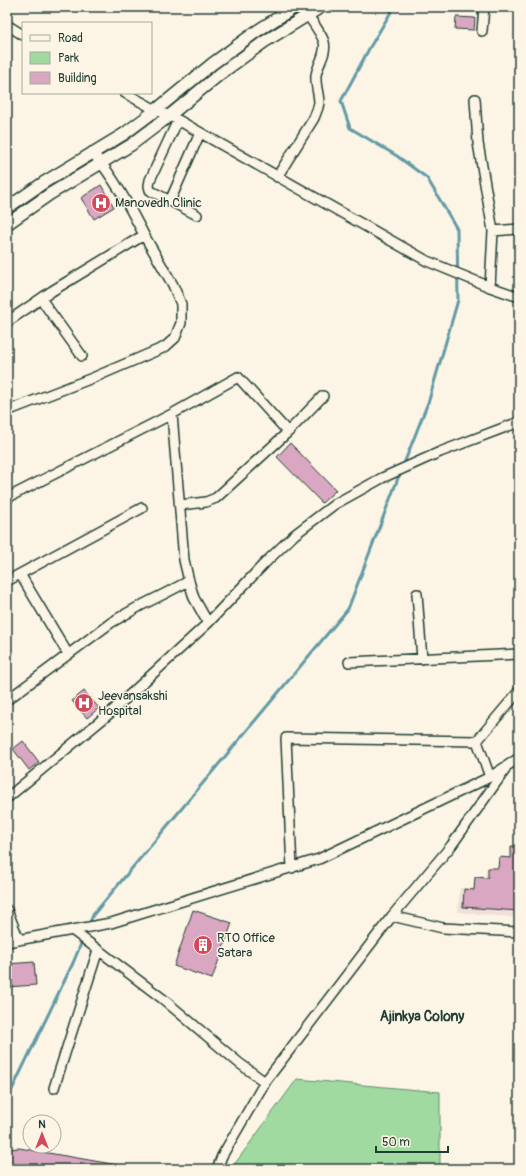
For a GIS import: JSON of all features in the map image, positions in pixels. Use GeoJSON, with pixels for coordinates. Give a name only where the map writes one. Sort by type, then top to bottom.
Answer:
{"type":"FeatureCollection","features":[{"type":"Feature","properties":{"kind":"street"},"geometry":{"type":"LineString","coordinates":[[7,208],[92,152],[124,134],[212,64],[257,31],[295,7]]}},
{"type":"Feature","properties":{"kind":"street"},"geometry":{"type":"LineString","coordinates":[[7,224],[50,194],[173,118],[220,74],[305,11],[321,7]]}},
{"type":"Feature","properties":{"kind":"street"},"geometry":{"type":"LineString","coordinates":[[482,31],[484,7]]}},
{"type":"Feature","properties":{"kind":"street"},"geometry":{"type":"LineString","coordinates":[[277,177],[318,110],[319,102],[316,74],[324,48],[324,42],[305,11]]}},
{"type":"Feature","properties":{"kind":"street"},"geometry":{"type":"LineString","coordinates":[[7,25],[22,34]]}},
{"type":"Feature","properties":{"kind":"street"},"geometry":{"type":"LineString","coordinates":[[127,94],[200,133],[427,261],[490,287],[519,297]]}},
{"type":"Feature","properties":{"kind":"street"},"geometry":{"type":"LineString","coordinates":[[475,99],[478,143],[493,231],[490,287]]}},
{"type":"Feature","properties":{"kind":"street"},"geometry":{"type":"LineString","coordinates":[[173,118],[149,186],[150,190],[197,215]]}},
{"type":"Feature","properties":{"kind":"street"},"geometry":{"type":"LineString","coordinates":[[170,201],[200,133]]}},
{"type":"Feature","properties":{"kind":"street"},"geometry":{"type":"LineString","coordinates":[[7,411],[95,377],[165,347],[175,338],[181,323],[181,304],[173,285],[122,195],[92,152]]}},
{"type":"Feature","properties":{"kind":"street"},"geometry":{"type":"LineString","coordinates":[[493,231],[519,229]]}},
{"type":"Feature","properties":{"kind":"street"},"geometry":{"type":"LineString","coordinates":[[7,322],[144,234]]}},
{"type":"Feature","properties":{"kind":"street"},"geometry":{"type":"LineString","coordinates":[[41,299],[82,356]]}},
{"type":"Feature","properties":{"kind":"street"},"geometry":{"type":"LineString","coordinates":[[7,498],[172,414],[238,377],[288,432]]}},
{"type":"Feature","properties":{"kind":"street"},"geometry":{"type":"LineString","coordinates":[[180,505],[206,502],[216,498],[288,432],[323,396]]}},
{"type":"Feature","properties":{"kind":"street"},"geometry":{"type":"LineString","coordinates":[[172,414],[184,560],[194,598],[208,622]]}},
{"type":"Feature","properties":{"kind":"street"},"geometry":{"type":"LineString","coordinates":[[7,798],[110,713],[208,622],[294,535],[335,504],[382,478],[440,452],[519,422]]}},
{"type":"Feature","properties":{"kind":"street"},"geometry":{"type":"LineString","coordinates":[[7,581],[142,508]]}},
{"type":"Feature","properties":{"kind":"street"},"geometry":{"type":"LineString","coordinates":[[20,574],[68,654]]}},
{"type":"Feature","properties":{"kind":"street"},"geometry":{"type":"LineString","coordinates":[[7,700],[112,622],[189,581]]}},
{"type":"Feature","properties":{"kind":"street"},"geometry":{"type":"LineString","coordinates":[[418,594],[422,658]]}},
{"type":"Feature","properties":{"kind":"street"},"geometry":{"type":"LineString","coordinates":[[350,662],[519,654]]}},
{"type":"Feature","properties":{"kind":"street"},"geometry":{"type":"LineString","coordinates":[[477,741],[519,691]]}},
{"type":"Feature","properties":{"kind":"street"},"geometry":{"type":"LineString","coordinates":[[292,868],[286,738],[477,741]]}},
{"type":"Feature","properties":{"kind":"street"},"geometry":{"type":"LineString","coordinates":[[477,741],[490,777]]}},
{"type":"Feature","properties":{"kind":"street"},"geometry":{"type":"LineString","coordinates":[[7,942],[111,923],[319,859],[490,777],[519,758]]}},
{"type":"Feature","properties":{"kind":"street"},"geometry":{"type":"LineString","coordinates":[[217,1169],[222,1156],[265,1082],[392,916],[451,846],[508,766]]}},
{"type":"Feature","properties":{"kind":"street"},"geometry":{"type":"LineString","coordinates":[[7,910],[20,940]]}},
{"type":"Feature","properties":{"kind":"street"},"geometry":{"type":"LineString","coordinates":[[392,916],[443,928],[519,932]]}},
{"type":"Feature","properties":{"kind":"street"},"geometry":{"type":"LineString","coordinates":[[72,930],[163,999],[239,1063],[265,1082]]}},
{"type":"Feature","properties":{"kind":"street"},"geometry":{"type":"LineString","coordinates":[[54,1088],[98,950]]}},
{"type":"Feature","properties":{"kind":"shaded area"},"geometry":{"type":"Polygon","coordinates":[[[519,849],[519,918],[458,912],[460,888],[473,889],[474,879],[485,880],[487,868],[499,869],[513,860],[519,849]]]}},
{"type":"Feature","properties":{"kind":"green space"},"geometry":{"type":"Polygon","coordinates":[[[297,1079],[440,1092],[440,1169],[231,1169],[297,1079]]]}},
{"type":"Feature","properties":{"kind":"building"},"geometry":{"type":"Polygon","coordinates":[[[456,17],[475,18],[474,30],[455,29],[456,17]]]}},
{"type":"Feature","properties":{"kind":"building"},"geometry":{"type":"Polygon","coordinates":[[[101,185],[114,207],[94,219],[81,198],[101,185]]]}},
{"type":"Feature","properties":{"kind":"building"},"geometry":{"type":"Polygon","coordinates":[[[290,443],[336,490],[322,503],[277,457],[290,443]]]}},
{"type":"Feature","properties":{"kind":"building"},"geometry":{"type":"Polygon","coordinates":[[[84,691],[99,708],[87,718],[72,701],[84,691]]]}},
{"type":"Feature","properties":{"kind":"building"},"geometry":{"type":"Polygon","coordinates":[[[23,741],[39,762],[29,770],[13,749],[23,741]]]}},
{"type":"Feature","properties":{"kind":"building"},"geometry":{"type":"Polygon","coordinates":[[[511,846],[519,847],[519,911],[463,907],[464,889],[474,890],[475,877],[488,878],[488,868],[498,868],[499,857],[511,858],[511,846]]]}},
{"type":"Feature","properties":{"kind":"building","name":"RTO Office Satara"},"geometry":{"type":"Polygon","coordinates":[[[193,910],[232,923],[212,979],[174,966],[193,910]]]}},
{"type":"Feature","properties":{"kind":"building"},"geometry":{"type":"Polygon","coordinates":[[[34,962],[36,985],[7,987],[7,964],[34,962]]]}},
{"type":"Feature","properties":{"kind":"building"},"geometry":{"type":"Polygon","coordinates":[[[7,1149],[22,1149],[22,1154],[54,1154],[118,1165],[118,1169],[7,1169],[7,1149]]]}},
{"type":"Feature","properties":{"kind":"waterway"},"geometry":{"type":"LineString","coordinates":[[394,7],[370,47],[341,101],[350,128],[397,156],[427,178],[457,229],[458,300],[429,400],[403,466]]}},
{"type":"Feature","properties":{"kind":"waterway"},"geometry":{"type":"LineString","coordinates":[[7,1100],[73,963],[93,915],[348,609],[400,473]]}},
{"type":"Feature","properties":{"kind":"place","name":"Manovedh Clinic"},"geometry":{"type":"Point","coordinates":[101,203]}},
{"type":"Feature","properties":{"kind":"place","name":"Jeevansakshi Hospital"},"geometry":{"type":"Point","coordinates":[84,703]}},
{"type":"Feature","properties":{"kind":"place","name":"RTO Office Satara"},"geometry":{"type":"Point","coordinates":[203,945]}},
{"type":"Feature","properties":{"kind":"district","name":"Ajinkya Colony"},"geometry":{"type":"Point","coordinates":[422,1016]}}]}
